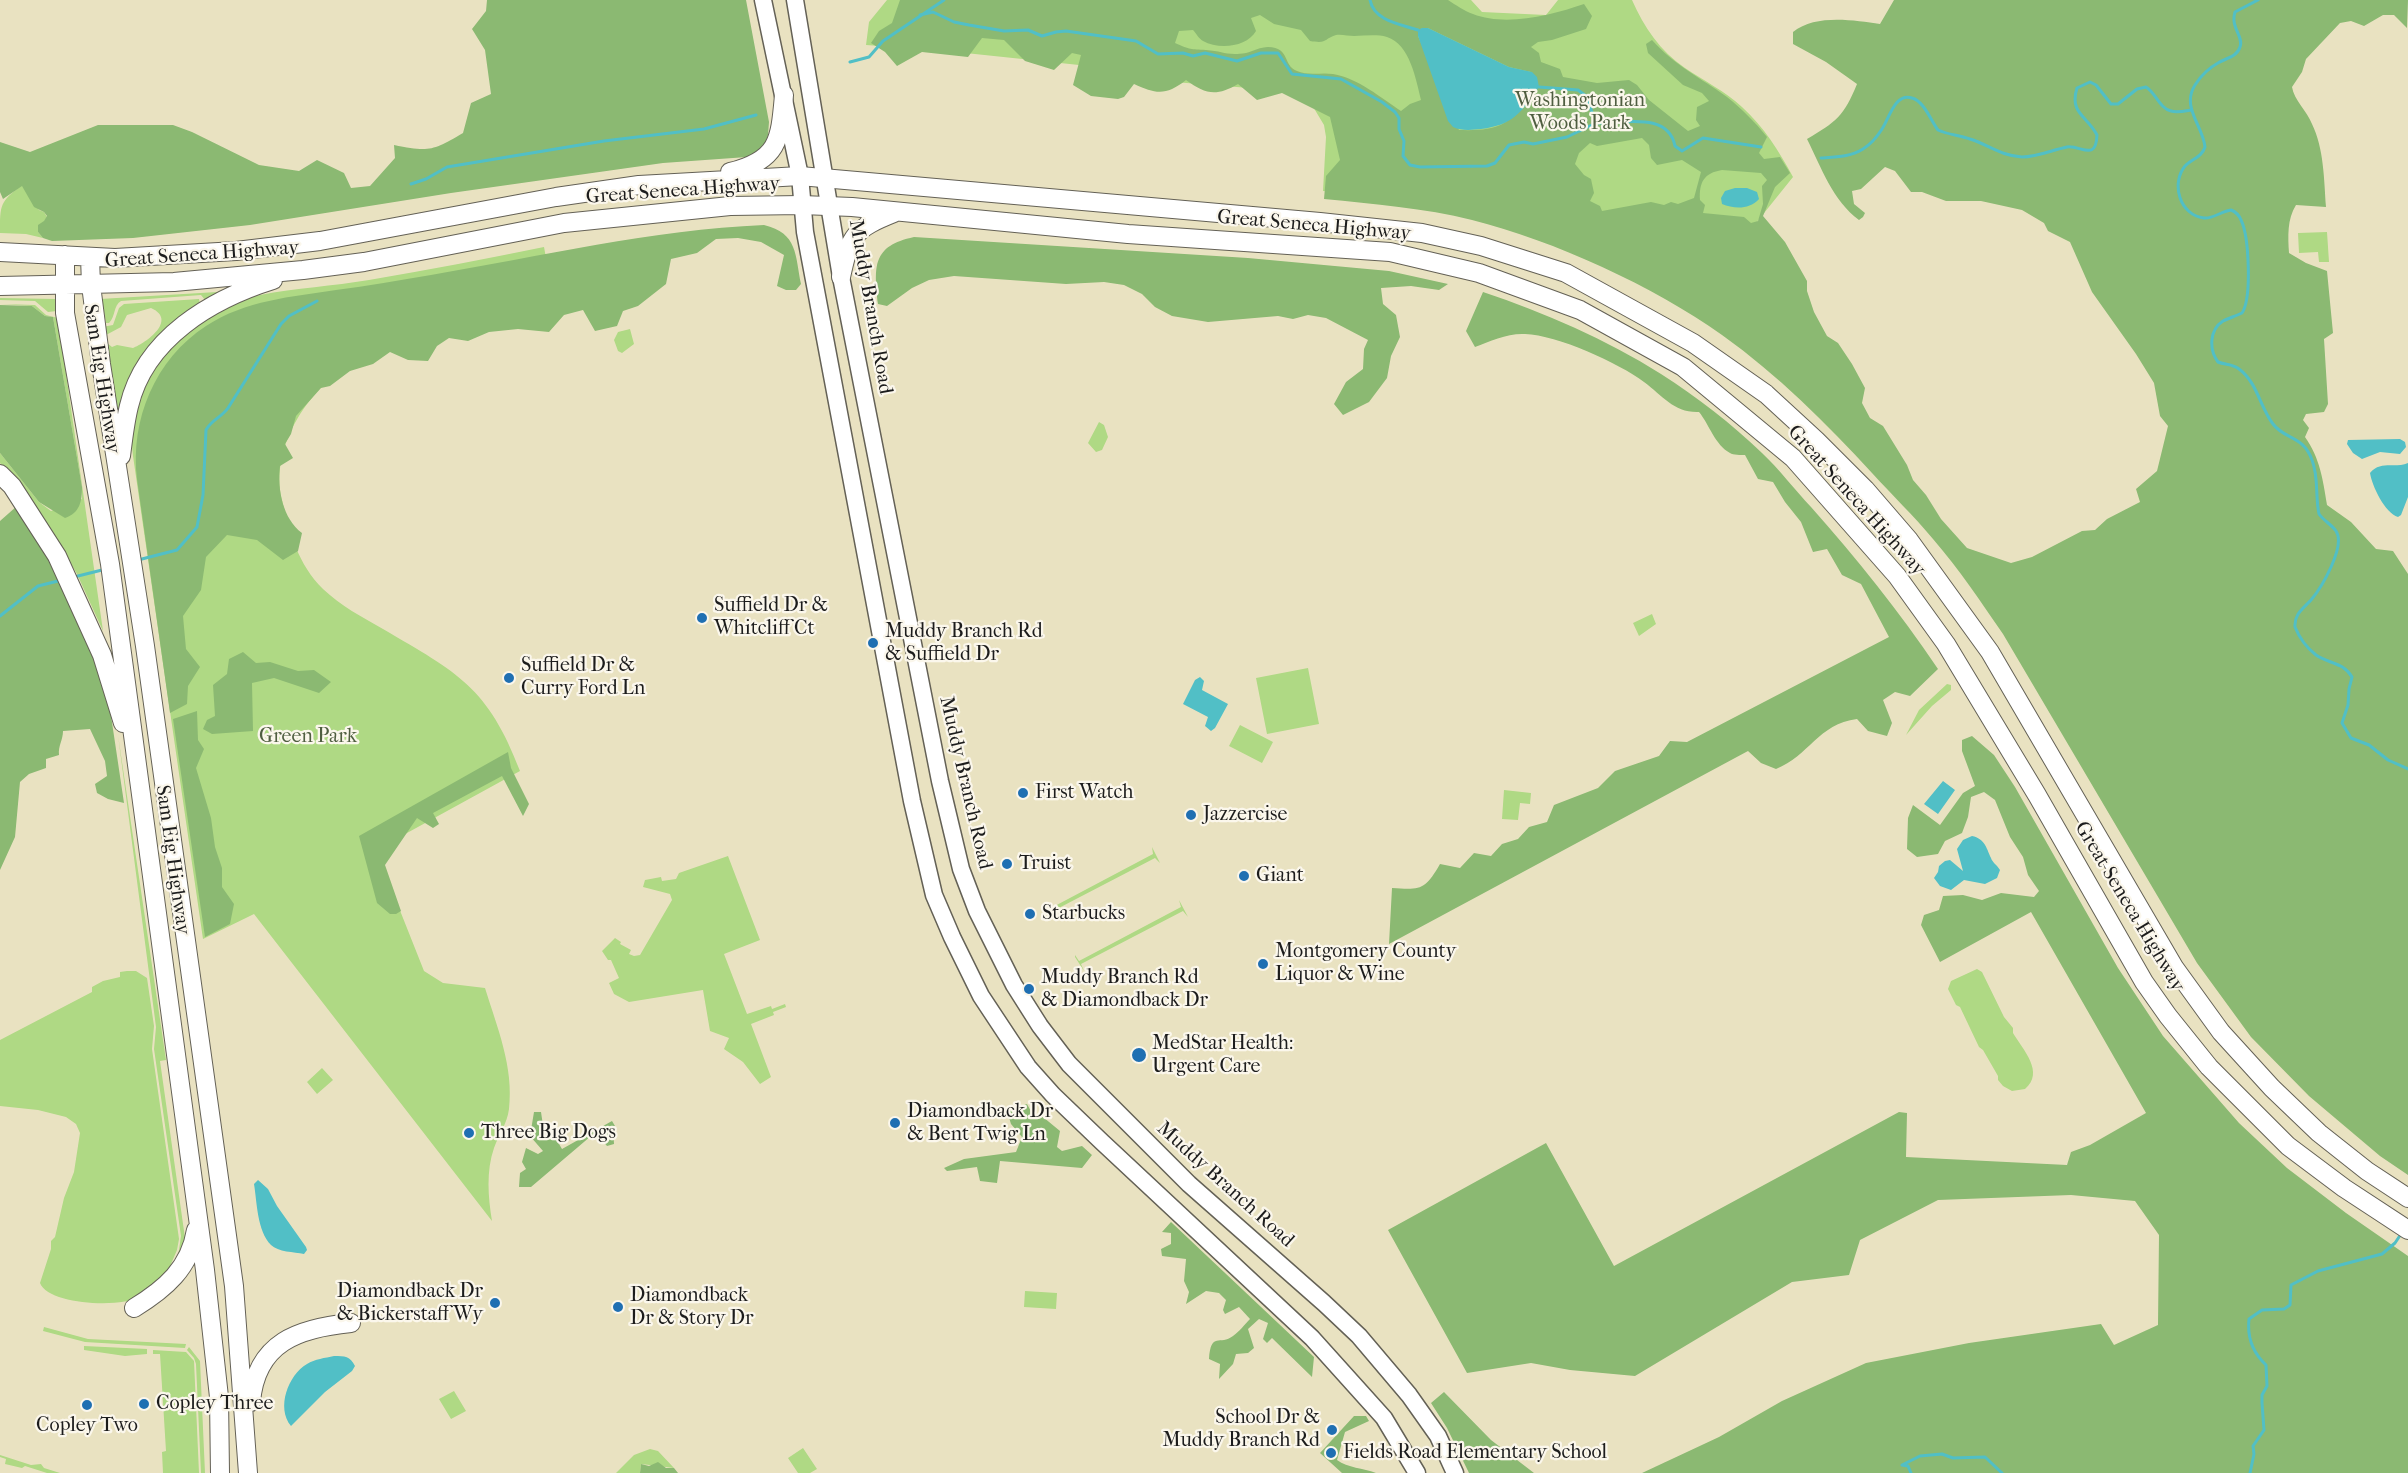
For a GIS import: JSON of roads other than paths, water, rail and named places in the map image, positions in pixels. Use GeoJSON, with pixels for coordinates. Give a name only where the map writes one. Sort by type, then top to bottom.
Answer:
{"type":"FeatureCollection","features":[{"type":"Feature","properties":{"kind":"main road"},"geometry":{"type":"LineString","coordinates":[[763,0],[800,176],[804,230],[912,801],[934,894],[960,955],[996,1020],[1037,1078],[1312,1338],[1384,1418],[1417,1473]]}},
{"type":"Feature","properties":{"kind":"main road","name":"Muddy Branch Road"},"geometry":{"type":"LineString","coordinates":[[795,0],[841,277],[948,816],[968,890],[994,949],[1040,1026],[1069,1064],[1189,1184],[1359,1336],[1409,1395],[1437,1436],[1455,1473]]}},
{"type":"Feature","properties":{"kind":"main road"},"geometry":{"type":"LineString","coordinates":[[689,182],[749,168],[768,156],[777,143],[781,129],[784,95]]}},
{"type":"Feature","properties":{"kind":"main road","name":"Great Seneca Highway"},"geometry":{"type":"LineString","coordinates":[[0,252],[90,257],[163,256],[320,241],[556,197],[639,185],[800,176],[1422,233],[1481,246],[1566,273],[1693,343],[1766,394],[1864,489],[1909,540],[1990,652],[2174,967],[2221,1032],[2272,1088],[2319,1133],[2367,1171],[2408,1198]]}},
{"type":"Feature","properties":{"kind":"main road","name":"Great Seneca Highway"},"geometry":{"type":"LineString","coordinates":[[0,286],[174,282],[303,270],[364,262],[564,222],[730,206],[802,205],[898,211],[1128,234],[1390,252],[1479,273],[1580,310],[1683,367],[1793,458],[1897,576],[1962,669],[2139,973],[2168,1016],[2210,1067],[2288,1146],[2344,1188],[2408,1230]]}},
{"type":"Feature","properties":{"kind":"main road"},"geometry":{"type":"LineString","coordinates":[[841,277],[850,242],[858,230],[898,211]]}},
{"type":"Feature","properties":{"kind":"main road","name":"Sam Eig Highway"},"geometry":{"type":"LineString","coordinates":[[65,255],[65,313],[111,567],[211,1320],[219,1396],[220,1473]]}},
{"type":"Feature","properties":{"kind":"main road","name":"Sam Eig Highway"},"geometry":{"type":"LineString","coordinates":[[90,257],[119,479],[234,1286],[248,1464]]}},
{"type":"Feature","properties":{"kind":"main road"},"geometry":{"type":"LineString","coordinates":[[119,479],[129,404],[142,374],[162,346],[191,318],[214,303],[303,270]]}},
{"type":"Feature","properties":{"kind":"main road"},"geometry":{"type":"LineString","coordinates":[[0,474],[12,486],[57,556],[68,579],[102,655],[139,784]]}},
{"type":"Feature","properties":{"kind":"main road"},"geometry":{"type":"LineString","coordinates":[[134,1308],[163,1288],[182,1268],[195,1238],[197,1210]]}},
{"type":"Feature","properties":{"kind":"main road"},"geometry":{"type":"LineString","coordinates":[[211,1320],[229,1333],[241,1358]]}},
{"type":"Feature","properties":{"kind":"main road"},"geometry":{"type":"LineString","coordinates":[[248,1464],[253,1384],[266,1359],[283,1341],[303,1331],[351,1323]]}},
{"type":"Feature","properties":{"kind":"water"},"geometry":{"type":"Polygon","coordinates":[[[1428,28],[1509,67],[1532,72],[1537,77],[1539,87],[1521,111],[1509,121],[1474,130],[1453,127],[1448,121],[1418,36],[1418,30],[1428,28]]]}},
{"type":"Feature","properties":{"kind":"water"},"geometry":{"type":"Polygon","coordinates":[[[1747,188],[1757,192],[1759,199],[1751,205],[1741,207],[1722,204],[1721,198],[1725,191],[1747,188]]]}},
{"type":"Feature","properties":{"kind":"water"},"geometry":{"type":"Polygon","coordinates":[[[2400,439],[2405,442],[2406,447],[2400,454],[2380,452],[2362,459],[2353,453],[2347,444],[2348,440],[2400,439]]]}},
{"type":"Feature","properties":{"kind":"water"},"geometry":{"type":"Polygon","coordinates":[[[2408,463],[2408,497],[2398,517],[2388,510],[2380,498],[2370,473],[2379,467],[2408,463]]]}},
{"type":"Feature","properties":{"kind":"water"},"geometry":{"type":"Polygon","coordinates":[[[1200,677],[1204,681],[1202,690],[1228,704],[1211,731],[1205,726],[1208,717],[1183,704],[1195,680],[1200,677]]]}},
{"type":"Feature","properties":{"kind":"water"},"geometry":{"type":"Polygon","coordinates":[[[1943,781],[1955,790],[1938,814],[1924,804],[1943,781]]]}},
{"type":"Feature","properties":{"kind":"water"},"geometry":{"type":"Polygon","coordinates":[[[1972,836],[1982,841],[1992,861],[2000,870],[1997,878],[1985,884],[1964,880],[1951,890],[1940,886],[1934,878],[1939,866],[1950,860],[1963,871],[1957,849],[1963,840],[1972,836]]]}},
{"type":"Feature","properties":{"kind":"water"},"geometry":{"type":"Polygon","coordinates":[[[258,1180],[268,1189],[306,1247],[304,1254],[278,1249],[266,1239],[257,1208],[254,1184],[258,1180]]]}},
{"type":"Feature","properties":{"kind":"water"},"geometry":{"type":"Polygon","coordinates":[[[334,1356],[347,1357],[355,1366],[291,1426],[284,1410],[284,1401],[294,1376],[310,1362],[334,1356]]]}},
{"type":"Feature","properties":{"kind":"waterway"},"geometry":{"type":"LineString","coordinates":[[850,62],[869,57],[883,41],[944,0]]}},
{"type":"Feature","properties":{"kind":"waterway"},"geometry":{"type":"LineString","coordinates":[[1370,0],[1372,7],[1382,17],[1418,30]]}},
{"type":"Feature","properties":{"kind":"waterway"},"geometry":{"type":"LineString","coordinates":[[2258,0],[2235,12],[2234,23],[2241,43],[2239,50],[2208,70],[2191,93],[2191,109],[2205,147],[2199,156],[2185,166],[2178,189],[2183,205],[2195,216],[2207,218],[2231,210],[2240,218],[2244,228],[2247,253],[2248,281],[2245,305],[2242,313],[2218,325],[2212,340],[2213,352],[2218,362],[2234,366],[2245,374],[2273,424],[2304,446],[2312,460],[2319,514],[2336,531],[2338,538],[2338,546],[2331,566],[2316,594],[2298,615],[2295,627],[2313,652],[2344,668],[2352,677],[2348,705],[2342,723],[2351,738],[2369,745],[2388,760],[2408,769]]}},
{"type":"Feature","properties":{"kind":"waterway"},"geometry":{"type":"LineString","coordinates":[[920,15],[933,12],[954,22],[1004,31],[1028,30],[1042,36],[1066,31],[1136,41],[1158,54],[1183,53],[1193,56],[1205,53],[1237,61],[1261,53],[1278,53],[1292,74],[1341,79],[1395,112],[1399,118],[1399,129],[1404,141],[1403,156],[1410,165],[1420,167],[1487,166],[1495,163],[1509,145],[1524,142],[1533,144],[1567,137],[1596,123]]}},
{"type":"Feature","properties":{"kind":"waterway"},"geometry":{"type":"LineString","coordinates":[[1821,158],[1848,155],[1866,147],[1885,125],[1893,108],[1906,97],[1920,103],[1938,130],[1970,139],[2008,155],[2022,157],[2067,147],[2087,150],[2094,148],[2097,135],[2080,114],[2075,103],[2077,88],[2090,82],[2096,85],[2111,104],[2118,104],[2137,89],[2146,87],[2167,110],[2176,112],[2191,110]]}},
{"type":"Feature","properties":{"kind":"waterway"},"geometry":{"type":"LineString","coordinates":[[1539,87],[1578,90],[1586,96],[1596,123],[1631,121],[1654,124],[1664,128],[1671,135],[1675,146],[1682,151],[1703,138],[1761,147]]}},
{"type":"Feature","properties":{"kind":"waterway"},"geometry":{"type":"LineString","coordinates":[[411,184],[426,179],[447,167],[604,141],[704,129],[756,115]]}},
{"type":"Feature","properties":{"kind":"waterway"},"geometry":{"type":"LineString","coordinates":[[138,560],[177,550],[197,527],[203,495],[206,430],[228,408],[281,324],[289,316],[317,301]]}},
{"type":"Feature","properties":{"kind":"waterway"},"geometry":{"type":"LineString","coordinates":[[74,577],[106,569]]}},
{"type":"Feature","properties":{"kind":"waterway"},"geometry":{"type":"LineString","coordinates":[[0,616],[38,586],[62,580]]}},
{"type":"Feature","properties":{"kind":"waterway"},"geometry":{"type":"LineString","coordinates":[[2250,1473],[2254,1454],[2253,1446],[2264,1430],[2262,1395],[2267,1386],[2266,1365],[2257,1355],[2252,1344],[2249,1319],[2262,1310],[2284,1309],[2290,1305],[2291,1285],[2318,1271],[2382,1254],[2395,1243],[2401,1234]]}},
{"type":"Feature","properties":{"kind":"waterway"},"geometry":{"type":"LineString","coordinates":[[1911,1473],[1908,1466],[1902,1465],[1920,1456],[1942,1454],[1953,1458],[1985,1457],[2002,1473]]}},
{"type":"Feature","properties":{"kind":"place","name":"Suffield Dr & Whitcliff Ct"},"geometry":{"type":"Point","coordinates":[702,618]}},
{"type":"Feature","properties":{"kind":"place","name":"Muddy Branch Rd & Suffield Dr"},"geometry":{"type":"Point","coordinates":[873,643]}},
{"type":"Feature","properties":{"kind":"place","name":"Suffield Dr & Curry Ford Ln"},"geometry":{"type":"Point","coordinates":[509,678]}},
{"type":"Feature","properties":{"kind":"place","name":"First Watch"},"geometry":{"type":"Point","coordinates":[1023,793]}},
{"type":"Feature","properties":{"kind":"place","name":"Jazzercise"},"geometry":{"type":"Point","coordinates":[1191,815]}},
{"type":"Feature","properties":{"kind":"place","name":"Truist"},"geometry":{"type":"Point","coordinates":[1007,864]}},
{"type":"Feature","properties":{"kind":"place","name":"Giant"},"geometry":{"type":"Point","coordinates":[1244,876]}},
{"type":"Feature","properties":{"kind":"place","name":"Starbucks"},"geometry":{"type":"Point","coordinates":[1030,914]}},
{"type":"Feature","properties":{"kind":"place","name":"Montgomery County Liquor & Wine"},"geometry":{"type":"Point","coordinates":[1263,964]}},
{"type":"Feature","properties":{"kind":"place","name":"Muddy Branch Rd & Diamondback Dr"},"geometry":{"type":"Point","coordinates":[1029,989]}},
{"type":"Feature","properties":{"kind":"place","name":"MedStar Health: Urgent Care"},"geometry":{"type":"Point","coordinates":[1139,1055]}},
{"type":"Feature","properties":{"kind":"place","name":"Diamondback Dr & Bent Twig Ln"},"geometry":{"type":"Point","coordinates":[895,1123]}},
{"type":"Feature","properties":{"kind":"place","name":"Three Big Dogs"},"geometry":{"type":"Point","coordinates":[469,1133]}},
{"type":"Feature","properties":{"kind":"place","name":"Diamondback Dr & Bickerstaff Wy"},"geometry":{"type":"Point","coordinates":[495,1303]}},
{"type":"Feature","properties":{"kind":"place","name":"Diamondback Dr & Story Dr"},"geometry":{"type":"Point","coordinates":[618,1307]}},
{"type":"Feature","properties":{"kind":"place","name":"Copley Three"},"geometry":{"type":"Point","coordinates":[144,1404]}},
{"type":"Feature","properties":{"kind":"place","name":"Copley Two"},"geometry":{"type":"Point","coordinates":[87,1405]}},
{"type":"Feature","properties":{"kind":"place","name":"School Dr & Muddy Branch Rd"},"geometry":{"type":"Point","coordinates":[1332,1430]}},
{"type":"Feature","properties":{"kind":"place","name":"Fields Road Elementary School"},"geometry":{"type":"Point","coordinates":[1331,1453]}},
{"type":"Feature","properties":{"kind":"park label","name":"Washingtonian Woods Park"},"geometry":{"type":"Point","coordinates":[1580,112]}},
{"type":"Feature","properties":{"kind":"park label","name":"Green Park"},"geometry":{"type":"Point","coordinates":[308,737]}}]}
